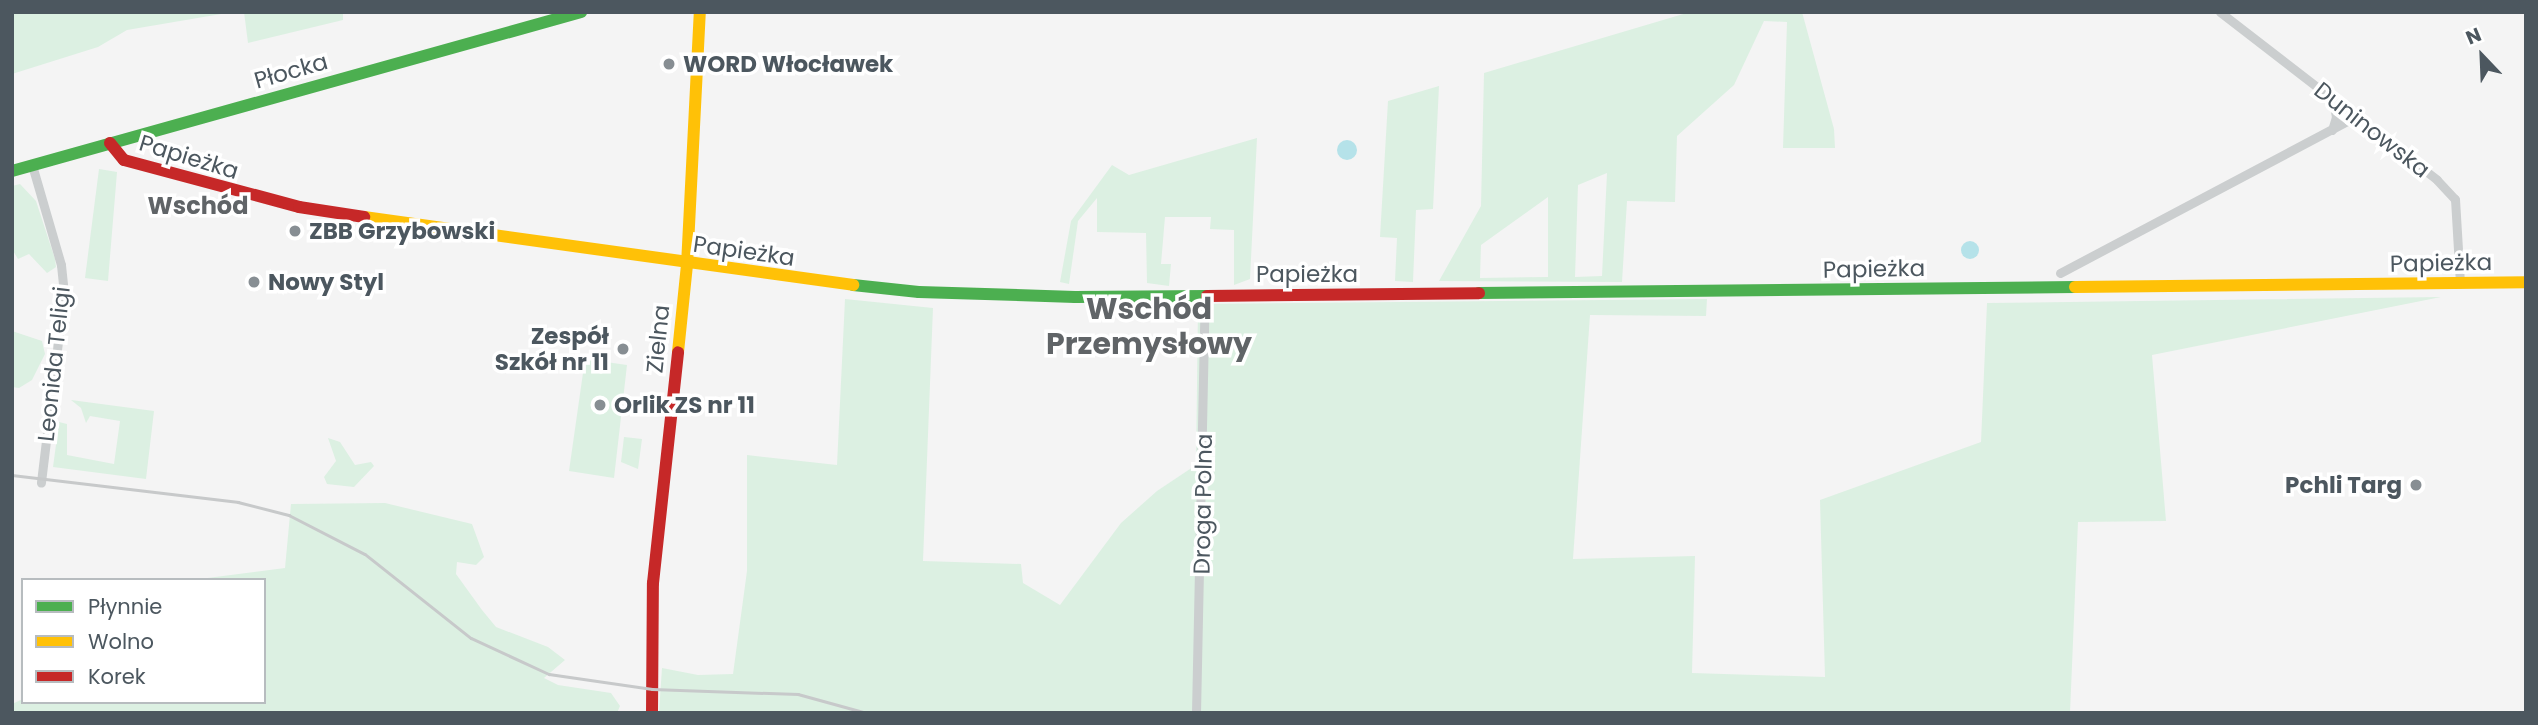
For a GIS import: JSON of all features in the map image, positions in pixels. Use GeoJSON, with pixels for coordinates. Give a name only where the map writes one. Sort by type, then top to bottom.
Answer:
{"type":"FeatureCollection","features":[{"type":"Feature","properties":{"kind":"street","name":"Płocka"},"geometry":{"type":"LineString","coordinates":[[12,171],[580,12]]}},
{"type":"Feature","properties":{"kind":"street","name":"Zielna"},"geometry":{"type":"LineString","coordinates":[[652,713],[654,570],[687,265],[700,12]]}},
{"type":"Feature","properties":{"kind":"street","name":"Duninowska"},"geometry":{"type":"LineString","coordinates":[[2220,12],[2437,180],[2455,199],[2460,284]]}},
{"type":"Feature","properties":{"kind":"street"},"geometry":{"type":"LineString","coordinates":[[2332,130],[2336,117],[2333,100]]}},
{"type":"Feature","properties":{"kind":"street"},"geometry":{"type":"LineString","coordinates":[[2060,273],[2355,117]]}},
{"type":"Feature","properties":{"kind":"street","name":"Papieżka"},"geometry":{"type":"LineString","coordinates":[[110,143],[124,160],[264,201],[687,265],[919,292],[1045,297],[2526,282]]}},
{"type":"Feature","properties":{"kind":"street","name":"Leonida Teligi"},"geometry":{"type":"LineString","coordinates":[[32,165],[61,265],[64,292],[41,483]]}},
{"type":"Feature","properties":{"kind":"street","name":"Droga Polna"},"geometry":{"type":"LineString","coordinates":[[1196,713],[1205,296]]}},
{"type":"Feature","properties":{"kind":"green space"},"geometry":{"type":"Polygon","coordinates":[[[12,12],[233,12],[127,30],[98,47],[12,74],[12,12]]]}},
{"type":"Feature","properties":{"kind":"green space"},"geometry":{"type":"Polygon","coordinates":[[[244,12],[343,12],[343,20],[248,43],[244,12]]]}},
{"type":"Feature","properties":{"kind":"green space"},"geometry":{"type":"Polygon","coordinates":[[[1690,12],[1802,12],[1834,129],[1835,148],[1783,148],[1787,22],[1764,21],[1734,85],[1677,136],[1675,202],[1627,201],[1622,282],[1439,281],[1481,206],[1484,73],[1690,12]],[[1607,173],[1578,185],[1575,277],[1602,276],[1607,173]],[[1548,197],[1481,245],[1480,278],[1548,277],[1548,197]]]}},
{"type":"Feature","properties":{"kind":"green space"},"geometry":{"type":"Polygon","coordinates":[[[1439,86],[1433,209],[1416,210],[1413,282],[1395,281],[1397,238],[1380,237],[1388,101],[1439,86]]]}},
{"type":"Feature","properties":{"kind":"green space"},"geometry":{"type":"Polygon","coordinates":[[[1257,138],[1250,279],[1234,285],[1234,230],[1210,229],[1211,217],[1165,217],[1161,264],[1171,264],[1169,286],[1147,283],[1146,233],[1097,232],[1097,198],[1078,221],[1069,284],[1060,282],[1071,221],[1112,165],[1129,175],[1257,138]]]}},
{"type":"Feature","properties":{"kind":"green space"},"geometry":{"type":"Polygon","coordinates":[[[99,169],[117,172],[108,281],[85,278],[99,169]]]}},
{"type":"Feature","properties":{"kind":"green space"},"geometry":{"type":"Polygon","coordinates":[[[20,184],[36,201],[55,259],[56,267],[47,273],[29,254],[18,259],[12,249],[12,186],[20,184]]]}},
{"type":"Feature","properties":{"kind":"green space"},"geometry":{"type":"Polygon","coordinates":[[[2441,297],[2152,355],[2166,521],[2078,522],[2070,713],[659,712],[662,668],[698,675],[733,674],[747,571],[747,455],[837,465],[845,299],[933,308],[923,561],[1021,564],[1023,583],[1060,605],[1121,523],[1157,491],[1196,465],[1198,304],[1707,299],[1706,316],[1590,315],[1573,559],[1695,556],[1692,673],[1825,677],[1820,500],[1981,442],[1987,303],[2441,297]]]}},
{"type":"Feature","properties":{"kind":"green space"},"geometry":{"type":"Polygon","coordinates":[[[12,331],[42,341],[45,354],[32,380],[19,388],[12,387],[12,331]]]}},
{"type":"Feature","properties":{"kind":"green space","name":"Orlik ZS nr 11"},"geometry":{"type":"Polygon","coordinates":[[[585,359],[627,365],[614,478],[569,471],[585,359]]]}},
{"type":"Feature","properties":{"kind":"green space"},"geometry":{"type":"Polygon","coordinates":[[[71,400],[154,411],[146,479],[53,467],[59,422],[67,424],[67,455],[114,464],[120,421],[90,416],[86,423],[81,408],[71,400]]]}},
{"type":"Feature","properties":{"kind":"green space"},"geometry":{"type":"Polygon","coordinates":[[[624,437],[642,439],[638,469],[621,462],[624,437]]]}},
{"type":"Feature","properties":{"kind":"green space"},"geometry":{"type":"Polygon","coordinates":[[[328,438],[340,442],[355,465],[371,462],[374,466],[354,487],[327,484],[324,477],[336,461],[328,438]]]}},
{"type":"Feature","properties":{"kind":"green space"},"geometry":{"type":"Polygon","coordinates":[[[385,503],[472,524],[484,557],[476,565],[457,562],[456,574],[482,610],[496,627],[548,647],[565,660],[544,678],[558,685],[611,693],[620,706],[617,713],[12,713],[12,704],[21,700],[21,704],[266,704],[266,578],[208,578],[285,568],[291,504],[385,503]]]}},
{"type":"Feature","properties":{"kind":"water"},"geometry":{"type":"Polygon","coordinates":[[[1347,140],[1354,143],[1357,150],[1354,157],[1347,160],[1340,157],[1337,150],[1340,143],[1347,140]]]}},
{"type":"Feature","properties":{"kind":"water"},"geometry":{"type":"Polygon","coordinates":[[[1970,241],[1976,244],[1979,250],[1976,256],[1970,259],[1964,256],[1961,250],[1964,244],[1970,241]]]}},
{"type":"Feature","properties":{"kind":"railway"},"geometry":{"type":"LineString","coordinates":[[12,475],[238,502],[289,515],[365,554],[471,638],[549,674],[652,689],[798,694],[867,713]]}},
{"type":"Feature","properties":{"kind":"traffic: fast"},"geometry":{"type":"LineString","coordinates":[[12,171],[581,12]]}},
{"type":"Feature","properties":{"kind":"traffic: fast"},"geometry":{"type":"LineString","coordinates":[[853,285],[919,292],[1075,297],[1207,296]]}},
{"type":"Feature","properties":{"kind":"traffic: fast"},"geometry":{"type":"LineString","coordinates":[[1479,293],[2075,287]]}},
{"type":"Feature","properties":{"kind":"traffic: slow"},"geometry":{"type":"LineString","coordinates":[[678,352],[687,265],[700,12]]}},
{"type":"Feature","properties":{"kind":"traffic: slow"},"geometry":{"type":"LineString","coordinates":[[364,217],[853,285]]}},
{"type":"Feature","properties":{"kind":"traffic: slow"},"geometry":{"type":"LineString","coordinates":[[2075,287],[2526,282]]}},
{"type":"Feature","properties":{"kind":"traffic: jam"},"geometry":{"type":"LineString","coordinates":[[110,143],[124,160],[299,207],[364,217]]}},
{"type":"Feature","properties":{"kind":"traffic: jam"},"geometry":{"type":"LineString","coordinates":[[1207,296],[1479,293]]}},
{"type":"Feature","properties":{"kind":"traffic: jam"},"geometry":{"type":"LineString","coordinates":[[652,713],[653,583],[678,352]]}},
{"type":"Feature","properties":{"kind":"place","name":"WORD Włocławek"},"geometry":{"type":"Point","coordinates":[669,64]}},
{"type":"Feature","properties":{"kind":"place","name":"ZBB Grzybowski"},"geometry":{"type":"Point","coordinates":[295,231]}},
{"type":"Feature","properties":{"kind":"place","name":"Nowy Styl"},"geometry":{"type":"Point","coordinates":[254,282]}},
{"type":"Feature","properties":{"kind":"place","name":"Zespół Szkół nr 11"},"geometry":{"type":"Point","coordinates":[623,349]}},
{"type":"Feature","properties":{"kind":"place","name":"Orlik ZS nr 11"},"geometry":{"type":"Point","coordinates":[600,405]}},
{"type":"Feature","properties":{"kind":"place","name":"Pchli Targ"},"geometry":{"type":"Point","coordinates":[2416,485]}},
{"type":"Feature","properties":{"kind":"district","name":"Wschód"},"geometry":{"type":"Point","coordinates":[198,206]}},
{"type":"Feature","properties":{"kind":"district","name":"Wschód Przemysłowy"},"geometry":{"type":"Point","coordinates":[1149,326]}}]}
